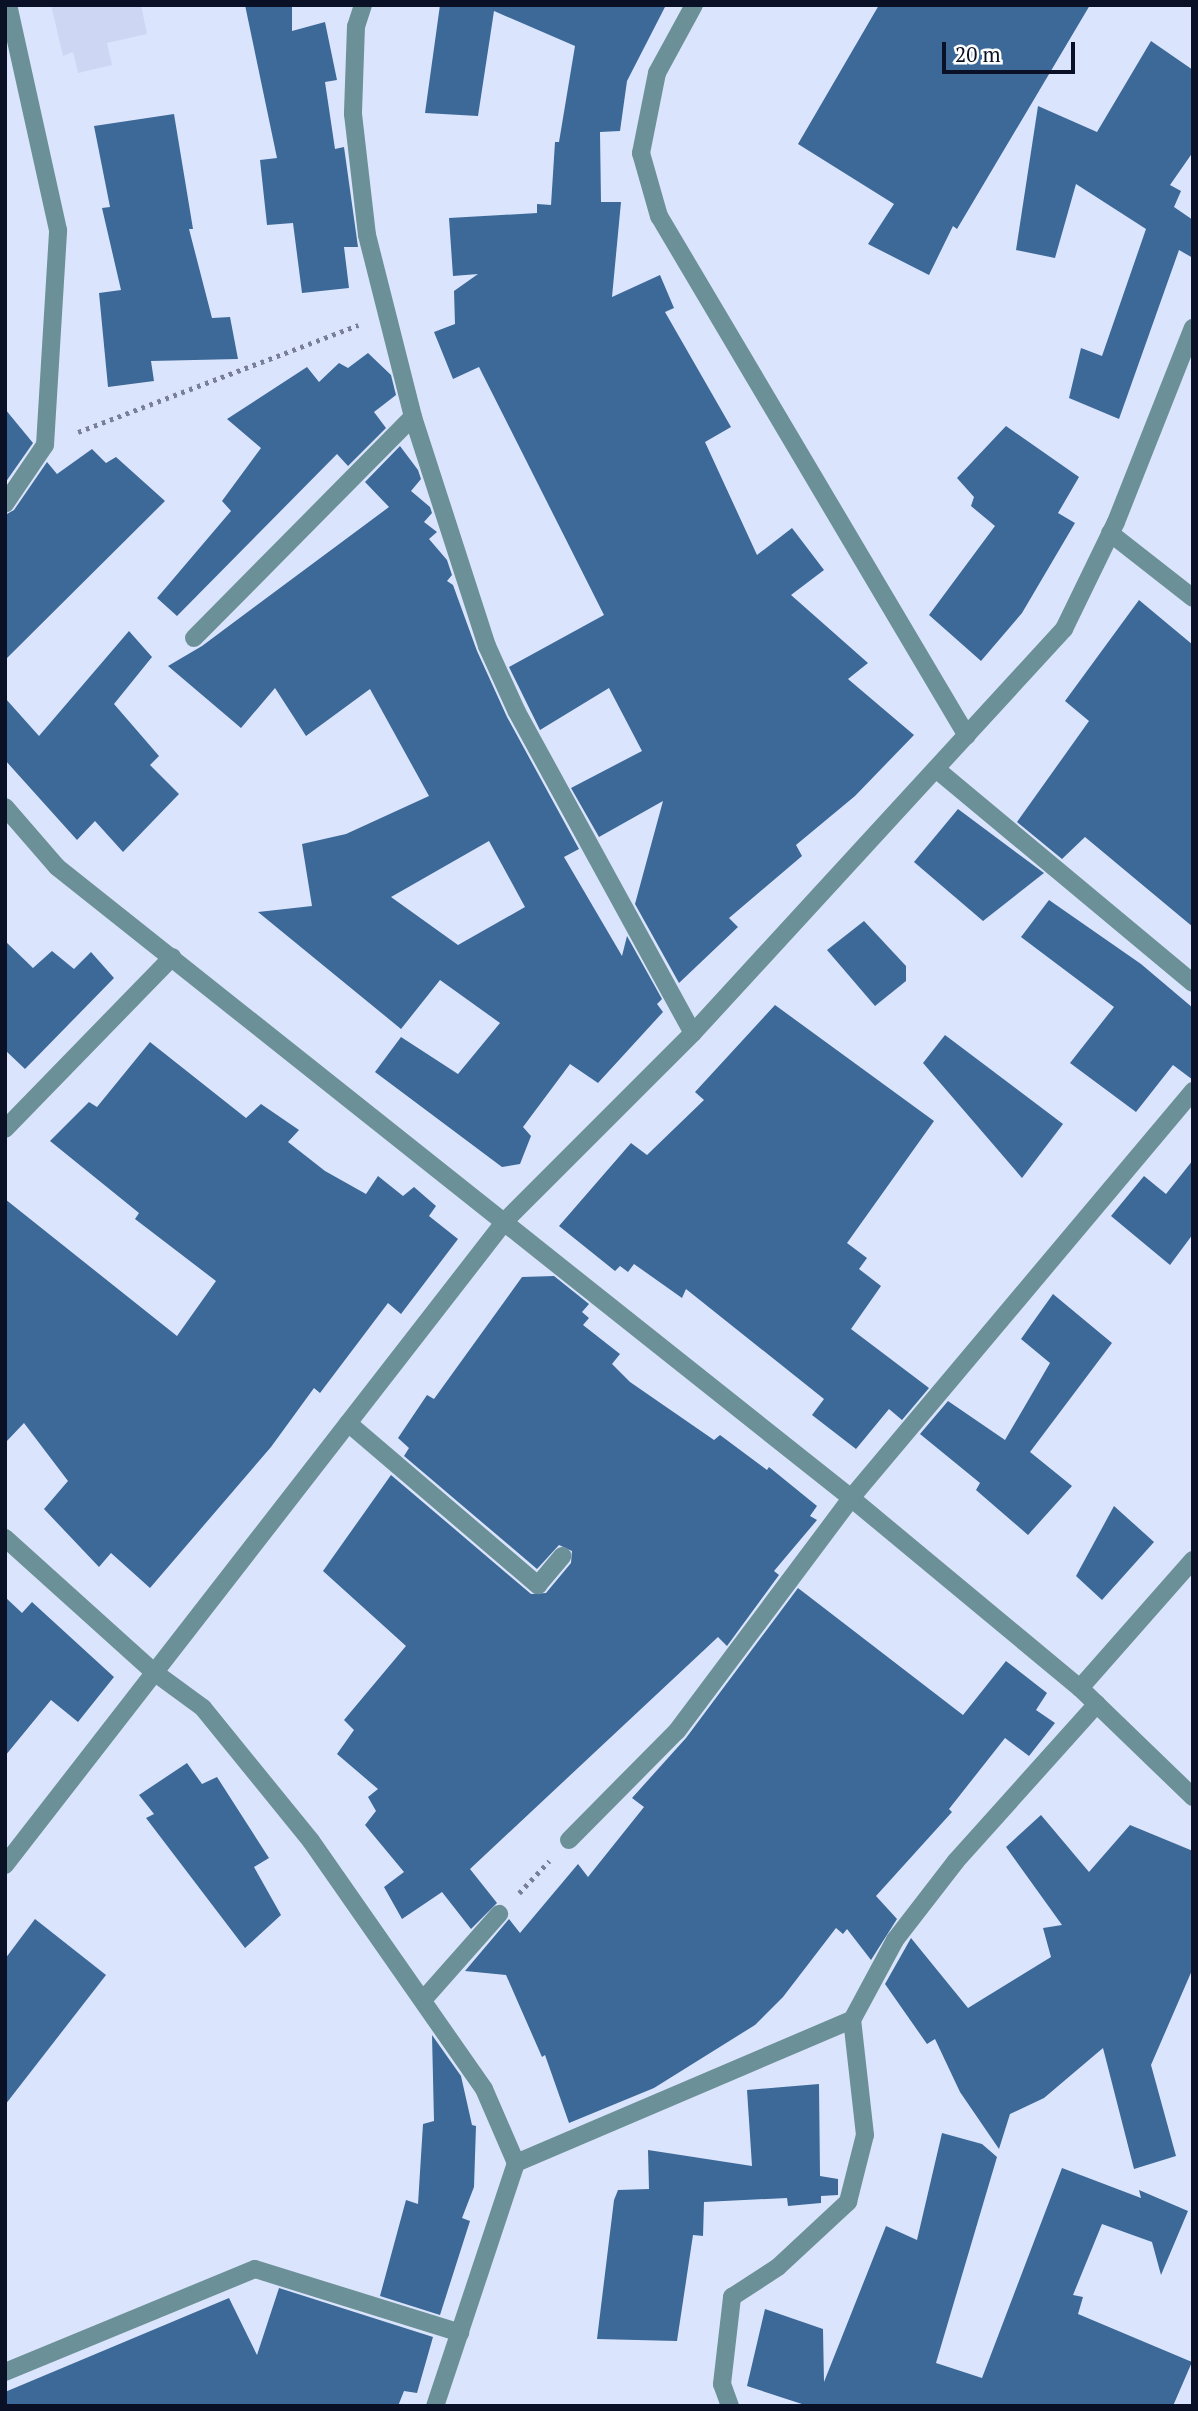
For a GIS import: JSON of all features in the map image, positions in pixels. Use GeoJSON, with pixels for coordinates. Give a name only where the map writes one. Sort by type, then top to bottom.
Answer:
{"type":"FeatureCollection","features":[{"type":"Feature","properties":{"kind":"street"},"geometry":{"type":"LineString","coordinates":[[5,504],[45,445],[58,230],[8,5]]}},
{"type":"Feature","properties":{"kind":"street"},"geometry":{"type":"LineString","coordinates":[[363,5],[356,26],[353,114],[368,235],[413,417],[487,646],[517,712],[693,1033]]}},
{"type":"Feature","properties":{"kind":"street"},"geometry":{"type":"LineString","coordinates":[[694,5],[657,73],[641,153],[659,216],[967,736]]}},
{"type":"Feature","properties":{"kind":"street"},"geometry":{"type":"LineString","coordinates":[[5,1865],[505,1221],[693,1033],[1064,629],[1110,533],[1193,328]]}},
{"type":"Feature","properties":{"kind":"street"},"geometry":{"type":"LineString","coordinates":[[194,638],[413,417]]}},
{"type":"Feature","properties":{"kind":"street"},"geometry":{"type":"LineString","coordinates":[[1110,533],[1193,598]]}},
{"type":"Feature","properties":{"kind":"street"},"geometry":{"type":"LineString","coordinates":[[936,769],[1193,983]]}},
{"type":"Feature","properties":{"kind":"street"},"geometry":{"type":"LineString","coordinates":[[5,807],[57,867],[851,1498],[1080,1688],[1193,1797]]}},
{"type":"Feature","properties":{"kind":"street"},"geometry":{"type":"LineString","coordinates":[[5,1129],[172,957]]}},
{"type":"Feature","properties":{"kind":"street"},"geometry":{"type":"LineString","coordinates":[[569,1840],[677,1731],[851,1498],[1193,1091]]}},
{"type":"Feature","properties":{"kind":"street"},"geometry":{"type":"LineString","coordinates":[[348,1423],[538,1584],[562,1556]]}},
{"type":"Feature","properties":{"kind":"street"},"geometry":{"type":"LineString","coordinates":[[5,1538],[154,1672],[211,1718],[311,1841],[484,2088],[516,2162],[435,2406]]}},
{"type":"Feature","properties":{"kind":"street"},"geometry":{"type":"LineString","coordinates":[[1080,1688],[1193,1560]]}},
{"type":"Feature","properties":{"kind":"street"},"geometry":{"type":"LineString","coordinates":[[730,2406],[722,2384],[732,2297],[778,2267],[848,2202],[865,2135],[852,2020],[895,1940],[956,1861],[1097,1704]]}},
{"type":"Feature","properties":{"kind":"street"},"geometry":{"type":"LineString","coordinates":[[423,2000],[499,1914]]}},
{"type":"Feature","properties":{"kind":"street"},"geometry":{"type":"LineString","coordinates":[[516,2162],[852,2020]]}},
{"type":"Feature","properties":{"kind":"street"},"geometry":{"type":"LineString","coordinates":[[5,2372],[256,2269],[460,2333]]}},
{"type":"Feature","properties":{"kind":"path"},"geometry":{"type":"LineString","coordinates":[[45,445],[386,314]]}},
{"type":"Feature","properties":{"kind":"path"},"geometry":{"type":"LineString","coordinates":[[499,1914],[569,1840]]}},
{"type":"Feature","properties":{"kind":"shaded area"},"geometry":{"type":"Polygon","coordinates":[[[51,5],[141,5],[147,34],[107,43],[112,65],[78,73],[73,52],[63,56],[51,5]]]}},
{"type":"Feature","properties":{"kind":"building"},"geometry":{"type":"Polygon","coordinates":[[[245,5],[292,5],[292,31],[325,22],[337,80],[325,82],[335,149],[344,147],[358,247],[344,247],[349,288],[302,293],[293,223],[267,225],[260,160],[277,158],[245,5]]]}},
{"type":"Feature","properties":{"kind":"building"},"geometry":{"type":"Polygon","coordinates":[[[440,5],[666,5],[627,81],[620,131],[600,132],[601,202],[621,202],[612,297],[660,275],[674,308],[665,312],[731,427],[705,442],[757,555],[792,528],[824,570],[791,595],[868,663],[848,679],[914,735],[855,796],[796,845],[802,856],[729,918],[738,927],[679,983],[635,904],[663,801],[599,837],[571,788],[642,751],[609,688],[540,730],[509,667],[604,615],[479,367],[453,379],[434,332],[455,324],[454,291],[478,274],[453,276],[449,218],[537,213],[537,204],[551,205],[555,142],[559,142],[575,46],[494,11],[478,116],[425,113],[440,5]]]}},
{"type":"Feature","properties":{"kind":"building"},"geometry":{"type":"Polygon","coordinates":[[[879,5],[1090,5],[957,229],[953,226],[929,275],[868,244],[894,204],[798,144],[879,5]]]}},
{"type":"Feature","properties":{"kind":"building"},"geometry":{"type":"Polygon","coordinates":[[[1151,41],[1193,70],[1193,152],[1170,185],[1181,191],[1174,207],[1193,220],[1193,258],[1179,250],[1119,419],[1069,398],[1081,348],[1102,356],[1146,229],[1076,184],[1055,258],[1016,250],[1038,106],[1097,132],[1151,41]]]}},
{"type":"Feature","properties":{"kind":"building"},"geometry":{"type":"Polygon","coordinates":[[[174,114],[193,229],[189,229],[212,318],[230,317],[238,359],[151,361],[154,381],[108,387],[99,293],[121,290],[102,208],[110,207],[94,126],[174,114]]]}},
{"type":"Feature","properties":{"kind":"building"},"geometry":{"type":"Polygon","coordinates":[[[368,353],[391,375],[396,395],[374,412],[386,428],[348,466],[337,454],[177,616],[157,598],[231,511],[222,501],[261,448],[227,419],[307,367],[319,382],[339,363],[348,368],[368,353]]]}},
{"type":"Feature","properties":{"kind":"building"},"geometry":{"type":"Polygon","coordinates":[[[5,409],[33,443],[5,483],[5,409]]]}},
{"type":"Feature","properties":{"kind":"building"},"geometry":{"type":"Polygon","coordinates":[[[1006,426],[1079,477],[1058,513],[1075,523],[1022,613],[981,661],[929,615],[995,526],[971,506],[974,497],[957,478],[1006,426]]]}},
{"type":"Feature","properties":{"kind":"building"},"geometry":{"type":"Polygon","coordinates":[[[400,446],[418,470],[421,479],[411,491],[430,507],[432,513],[424,522],[437,532],[429,539],[447,560],[452,575],[447,581],[453,585],[477,651],[507,717],[579,849],[564,857],[622,956],[627,936],[662,999],[657,1004],[663,1012],[598,1083],[570,1064],[523,1127],[531,1136],[520,1164],[502,1167],[375,1072],[401,1037],[458,1074],[500,1023],[440,980],[401,1029],[258,912],[312,906],[302,844],[346,834],[429,796],[370,689],[306,736],[275,688],[241,728],[168,666],[202,646],[389,507],[365,482],[400,446]],[[489,841],[391,897],[458,945],[525,907],[489,841]]]}},
{"type":"Feature","properties":{"kind":"building"},"geometry":{"type":"Polygon","coordinates":[[[92,449],[106,463],[116,457],[165,501],[5,660],[5,515],[14,510],[47,462],[57,474],[92,449]]]}},
{"type":"Feature","properties":{"kind":"building"},"geometry":{"type":"Polygon","coordinates":[[[1139,600],[1193,645],[1193,927],[1085,837],[1062,859],[1017,822],[1089,721],[1065,701],[1139,600]]]}},
{"type":"Feature","properties":{"kind":"building"},"geometry":{"type":"Polygon","coordinates":[[[129,631],[152,657],[114,704],[159,756],[150,765],[179,794],[123,852],[95,821],[77,840],[5,760],[5,698],[39,736],[129,631]]]}},
{"type":"Feature","properties":{"kind":"building"},"geometry":{"type":"Polygon","coordinates":[[[958,809],[1044,873],[983,921],[914,862],[958,809]]]}},
{"type":"Feature","properties":{"kind":"building"},"geometry":{"type":"Polygon","coordinates":[[[1049,900],[1141,964],[1193,1008],[1193,1080],[1173,1065],[1136,1112],[1070,1063],[1114,1007],[1021,937],[1049,900]]]}},
{"type":"Feature","properties":{"kind":"building"},"geometry":{"type":"Polygon","coordinates":[[[864,921],[906,966],[906,981],[875,1006],[827,950],[864,921]]]}},
{"type":"Feature","properties":{"kind":"building"},"geometry":{"type":"Polygon","coordinates":[[[5,941],[33,968],[52,951],[74,969],[91,952],[114,978],[25,1069],[5,1050],[5,941]]]}},
{"type":"Feature","properties":{"kind":"building"},"geometry":{"type":"Polygon","coordinates":[[[775,1005],[934,1121],[847,1243],[867,1258],[859,1269],[881,1286],[851,1329],[929,1388],[902,1420],[889,1409],[856,1449],[812,1415],[824,1399],[686,1289],[682,1298],[634,1264],[628,1272],[620,1266],[615,1271],[559,1226],[631,1143],[647,1155],[704,1100],[695,1092],[775,1005]]]}},
{"type":"Feature","properties":{"kind":"building"},"geometry":{"type":"Polygon","coordinates":[[[945,1035],[1063,1124],[1022,1178],[923,1063],[945,1035]]]}},
{"type":"Feature","properties":{"kind":"building"},"geometry":{"type":"Polygon","coordinates":[[[150,1042],[246,1118],[261,1104],[299,1130],[288,1142],[325,1171],[366,1194],[378,1176],[403,1196],[414,1187],[436,1206],[429,1216],[458,1239],[401,1314],[388,1303],[320,1393],[314,1388],[271,1447],[150,1588],[111,1553],[99,1567],[44,1509],[68,1481],[24,1423],[5,1443],[5,1199],[177,1336],[216,1281],[135,1219],[139,1213],[50,1141],[89,1102],[97,1107],[150,1042]]]}},
{"type":"Feature","properties":{"kind":"building"},"geometry":{"type":"Polygon","coordinates":[[[1193,1160],[1193,1234],[1170,1265],[1111,1216],[1144,1176],[1166,1194],[1193,1160]]]}},
{"type":"Feature","properties":{"kind":"building"},"geometry":{"type":"Polygon","coordinates":[[[554,1276],[589,1304],[582,1312],[589,1318],[583,1325],[620,1354],[612,1364],[630,1382],[714,1440],[720,1435],[767,1470],[769,1467],[817,1506],[810,1516],[817,1520],[774,1571],[779,1575],[727,1646],[718,1637],[470,1869],[497,1903],[471,1929],[442,1892],[402,1919],[384,1887],[404,1872],[365,1825],[376,1811],[368,1797],[378,1789],[337,1754],[354,1730],[344,1720],[406,1646],[323,1571],[391,1475],[531,1594],[546,1593],[571,1563],[572,1551],[559,1545],[537,1569],[404,1456],[409,1448],[398,1438],[427,1395],[434,1399],[522,1277],[554,1276]]]}},
{"type":"Feature","properties":{"kind":"building"},"geometry":{"type":"Polygon","coordinates":[[[1053,1294],[1112,1343],[1030,1452],[1072,1486],[1028,1535],[976,1490],[980,1483],[920,1434],[948,1401],[1005,1440],[1050,1363],[1021,1339],[1053,1294]]]}},
{"type":"Feature","properties":{"kind":"building"},"geometry":{"type":"Polygon","coordinates":[[[1114,1506],[1154,1542],[1102,1600],[1076,1576],[1114,1506]]]}},
{"type":"Feature","properties":{"kind":"building"},"geometry":{"type":"Polygon","coordinates":[[[798,1588],[963,1715],[1006,1661],[1047,1693],[1036,1710],[1055,1723],[1029,1756],[1005,1738],[949,1809],[952,1812],[876,1896],[897,1919],[871,1960],[847,1929],[843,1934],[836,1928],[783,1997],[755,2025],[654,2088],[569,2123],[545,2055],[542,2057],[506,1975],[465,1971],[509,1919],[520,1933],[578,1864],[588,1877],[644,1807],[632,1798],[686,1738],[798,1588]]]}},
{"type":"Feature","properties":{"kind":"building"},"geometry":{"type":"Polygon","coordinates":[[[5,1597],[22,1613],[32,1602],[114,1677],[78,1722],[51,1700],[5,1756],[5,1597]]]}},
{"type":"Feature","properties":{"kind":"building"},"geometry":{"type":"Polygon","coordinates":[[[187,1763],[202,1784],[217,1777],[269,1858],[254,1867],[281,1915],[245,1948],[146,1818],[154,1814],[139,1795],[187,1763]]]}},
{"type":"Feature","properties":{"kind":"building"},"geometry":{"type":"Polygon","coordinates":[[[1041,1815],[1089,1872],[1130,1825],[1193,1851],[1193,1968],[1151,2065],[1176,2156],[1134,2169],[1103,2048],[1044,2098],[1010,2114],[999,2149],[960,2092],[935,2039],[927,2044],[885,1984],[911,1938],[968,2008],[1051,1957],[1043,1928],[1062,1925],[1006,1847],[1041,1815]]]}},
{"type":"Feature","properties":{"kind":"building"},"geometry":{"type":"Polygon","coordinates":[[[35,1919],[106,1975],[5,2105],[5,1959],[35,1919]]]}},
{"type":"Feature","properties":{"kind":"building"},"geometry":{"type":"Polygon","coordinates":[[[432,2035],[461,2076],[472,2125],[476,2126],[474,2187],[462,2218],[470,2221],[440,2315],[380,2296],[406,2200],[418,2204],[423,2124],[434,2121],[432,2035]]]}},
{"type":"Feature","properties":{"kind":"building"},"geometry":{"type":"Polygon","coordinates":[[[819,2084],[820,2176],[838,2179],[838,2195],[821,2196],[821,2203],[788,2206],[787,2198],[704,2202],[703,2236],[693,2235],[677,2341],[597,2339],[614,2200],[618,2190],[649,2189],[648,2150],[752,2166],[747,2090],[819,2084]]]}},
{"type":"Feature","properties":{"kind":"building"},"geometry":{"type":"Polygon","coordinates":[[[942,2133],[982,2144],[997,2157],[936,2363],[982,2378],[1062,2168],[1141,2198],[1139,2190],[1188,2211],[1161,2275],[1152,2242],[1102,2224],[1073,2295],[1083,2297],[1078,2314],[1192,2362],[1173,2406],[808,2406],[747,2386],[765,2309],[823,2329],[824,2382],[886,2226],[917,2240],[942,2133]]]}},
{"type":"Feature","properties":{"kind":"building"},"geometry":{"type":"Polygon","coordinates":[[[279,2288],[433,2337],[417,2393],[404,2391],[398,2406],[5,2406],[5,2392],[229,2298],[257,2355],[279,2288]]]}}]}
